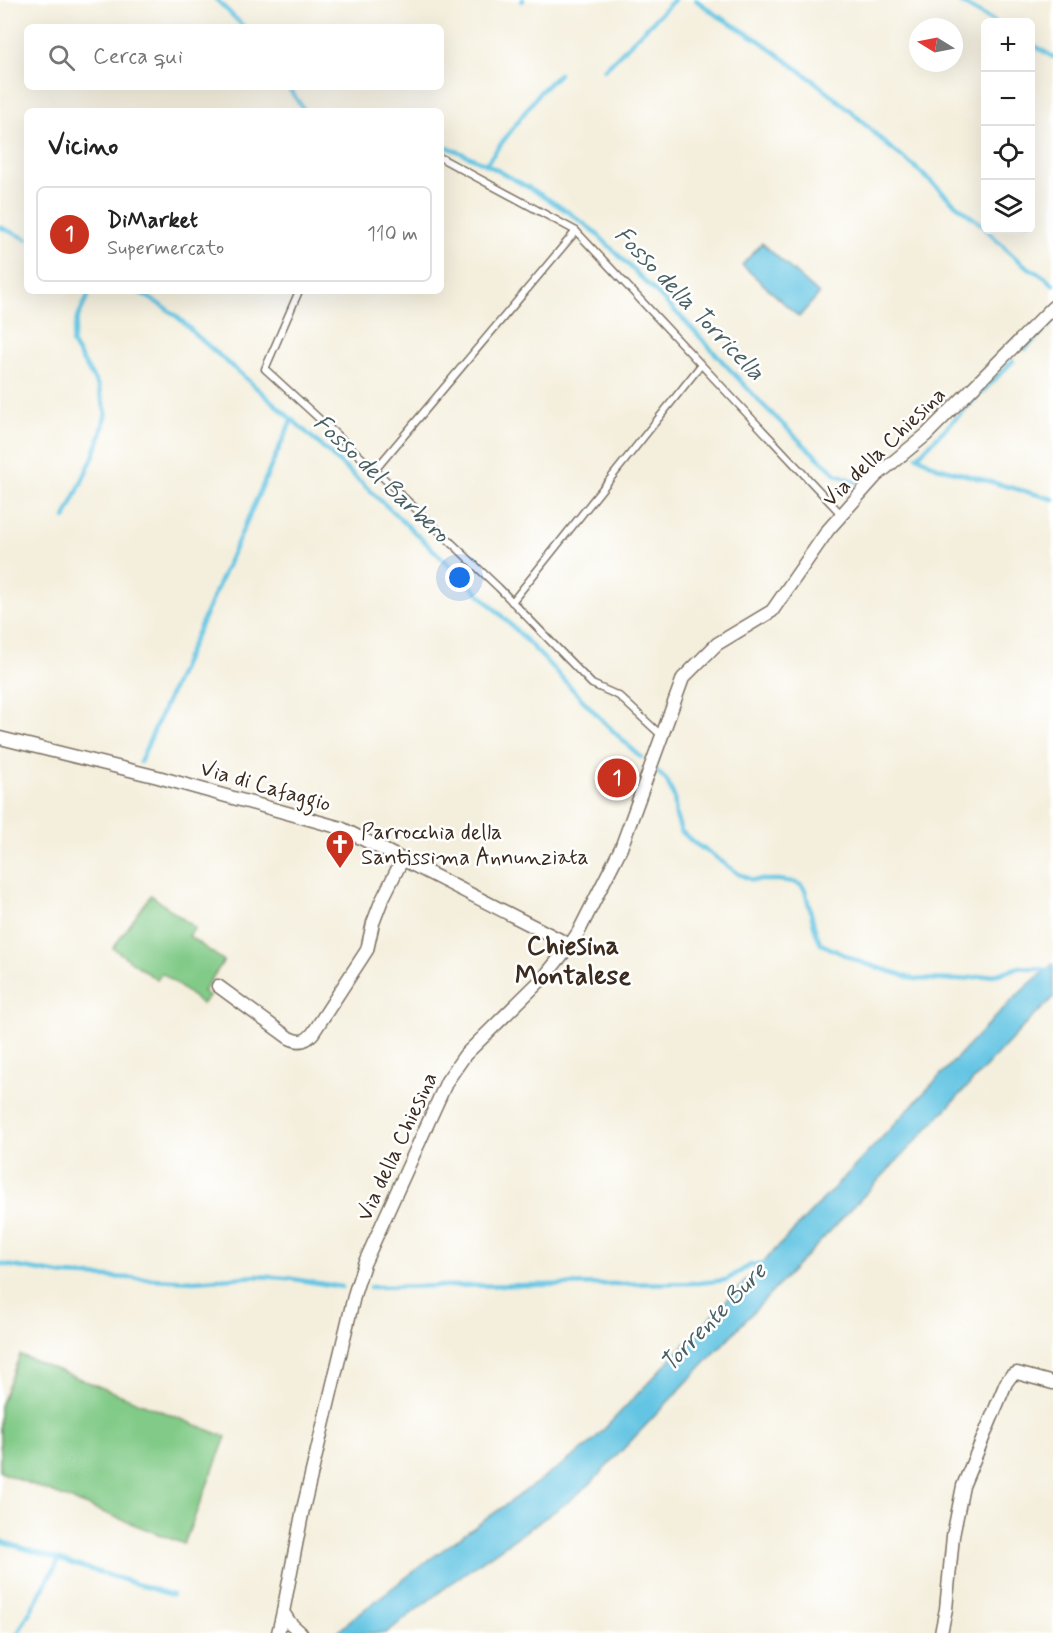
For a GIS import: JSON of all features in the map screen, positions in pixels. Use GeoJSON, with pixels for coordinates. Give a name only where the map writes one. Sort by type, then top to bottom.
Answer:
{"type":"FeatureCollection","features":[{"type":"Feature","properties":{"kind":"street","name":"Via della Chiesina"},"geometry":{"type":"LineString","coordinates":[[278,1633],[303,1509],[355,1292],[369,1254],[447,1081],[465,1055],[545,976],[570,945],[586,919],[621,848],[683,678],[717,644],[772,611],[828,530],[876,476],[926,435],[1053,307]]}},
{"type":"Feature","properties":{"kind":"street","name":"Via di Cafaggio"},"geometry":{"type":"LineString","coordinates":[[0,738],[158,777],[335,826],[570,945]]}},
{"type":"Feature","properties":{"kind":"street"},"geometry":{"type":"LineString","coordinates":[[218,986],[289,1038],[298,1042],[307,1039],[368,950],[373,923],[402,860]]}},
{"type":"Feature","properties":{"kind":"street"},"geometry":{"type":"LineString","coordinates":[[941,1633],[946,1609],[953,1536],[963,1486],[1006,1383],[1011,1376],[1017,1373],[1053,1383]]}},
{"type":"Feature","properties":{"kind":"street"},"geometry":{"type":"LineString","coordinates":[[283,1612],[290,1623],[301,1633]]}},
{"type":"Feature","properties":{"kind":"lane"},"geometry":{"type":"LineString","coordinates":[[444,160],[576,231],[842,515]]}},
{"type":"Feature","properties":{"kind":"lane"},"geometry":{"type":"LineString","coordinates":[[375,470],[576,231]]}},
{"type":"Feature","properties":{"kind":"lane"},"geometry":{"type":"LineString","coordinates":[[298,294],[265,369],[375,470],[512,602],[592,684],[619,696],[662,735]]}},
{"type":"Feature","properties":{"kind":"lane"},"geometry":{"type":"LineString","coordinates":[[512,602],[701,365]]}},
{"type":"Feature","properties":{"kind":"green space"},"geometry":{"type":"Polygon","coordinates":[[[151,895],[195,928],[189,936],[224,961],[203,991],[209,996],[202,1004],[162,973],[157,980],[113,948],[151,895]]]}},
{"type":"Feature","properties":{"kind":"green space"},"geometry":{"type":"Polygon","coordinates":[[[20,1355],[226,1437],[184,1544],[0,1472],[0,1406],[20,1355]]]}},
{"type":"Feature","properties":{"kind":"water"},"geometry":{"type":"Polygon","coordinates":[[[762,243],[819,294],[799,317],[742,265],[762,243]]]}},
{"type":"Feature","properties":{"kind":"water","name":"Torrente Bure"},"geometry":{"type":"Polygon","coordinates":[[[1053,964],[1053,998],[590,1484],[568,1502],[462,1575],[386,1633],[337,1633],[430,1559],[588,1446],[996,1016],[1053,964]]]}},
{"type":"Feature","properties":{"kind":"waterway","name":"Fosso della Torricella"},"geometry":{"type":"LineString","coordinates":[[217,0],[241,24]]}},
{"type":"Feature","properties":{"kind":"waterway"},"geometry":{"type":"LineString","coordinates":[[604,70],[674,0]]}},
{"type":"Feature","properties":{"kind":"waterway"},"geometry":{"type":"LineString","coordinates":[[696,0],[760,41],[814,81],[981,224]]}},
{"type":"Feature","properties":{"kind":"waterway"},"geometry":{"type":"LineString","coordinates":[[956,0],[988,18]]}},
{"type":"Feature","properties":{"kind":"waterway"},"geometry":{"type":"LineString","coordinates":[[1035,46],[1053,57]]}},
{"type":"Feature","properties":{"kind":"waterway"},"geometry":{"type":"LineString","coordinates":[[486,164],[540,92],[559,74]]}},
{"type":"Feature","properties":{"kind":"waterway","name":"Fosso della Torricella"},"geometry":{"type":"LineString","coordinates":[[290,90],[303,108]]}},
{"type":"Feature","properties":{"kind":"waterway","name":"Fosso della Torricella"},"geometry":{"type":"LineString","coordinates":[[444,145],[486,164],[533,190],[595,232],[686,322],[762,404],[836,474],[856,482],[877,468]]}},
{"type":"Feature","properties":{"kind":"waterway","name":"Fosso del Barbero"},"geometry":{"type":"LineString","coordinates":[[0,227],[24,238]]}},
{"type":"Feature","properties":{"kind":"waterway"},"geometry":{"type":"LineString","coordinates":[[991,234],[1015,258],[1053,285]]}},
{"type":"Feature","properties":{"kind":"waterway"},"geometry":{"type":"LineString","coordinates":[[65,518],[93,457],[106,413],[98,386],[72,343],[77,319],[89,294]]}},
{"type":"Feature","properties":{"kind":"waterway","name":"Fosso del Barbero"},"geometry":{"type":"LineString","coordinates":[[142,294],[190,328],[433,549],[641,757]]}},
{"type":"Feature","properties":{"kind":"waterway"},"geometry":{"type":"LineString","coordinates":[[1025,349],[1053,321]]}},
{"type":"Feature","properties":{"kind":"waterway"},"geometry":{"type":"LineString","coordinates":[[918,456],[1013,361]]}},
{"type":"Feature","properties":{"kind":"waterway"},"geometry":{"type":"LineString","coordinates":[[140,762],[292,419]]}},
{"type":"Feature","properties":{"kind":"waterway","name":"Fosso della Torricella"},"geometry":{"type":"LineString","coordinates":[[917,456],[937,467],[1053,499]]}},
{"type":"Feature","properties":{"kind":"waterway","name":"Fosso del Barbero"},"geometry":{"type":"LineString","coordinates":[[657,771],[667,781],[674,797],[676,816],[681,831],[694,843],[739,874],[752,880],[779,880],[801,885],[805,890],[821,944],[860,962],[915,979],[956,980],[998,974],[1020,967],[1048,970],[1053,968]]}},
{"type":"Feature","properties":{"kind":"waterway","name":"Torrente Bure"},"geometry":{"type":"LineString","coordinates":[[370,1287],[699,1283],[726,1280],[751,1265],[764,1263]]}},
{"type":"Feature","properties":{"kind":"waterway"},"geometry":{"type":"LineString","coordinates":[[0,1264],[66,1275],[195,1281],[257,1276],[287,1278],[342,1287]]}},
{"type":"Feature","properties":{"kind":"waterway"},"geometry":{"type":"LineString","coordinates":[[0,1541],[172,1595]]}},
{"type":"Feature","properties":{"kind":"waterway"},"geometry":{"type":"LineString","coordinates":[[18,1633],[59,1560]]}},
{"type":"Feature","properties":{"kind":"place","name":"DiMarket"},"geometry":{"type":"Point","coordinates":[617,778]}},
{"type":"Feature","properties":{"kind":"place","name":"Parrocchia della Santissima Annunziata"},"geometry":{"type":"Point","coordinates":[340,870]}},
{"type":"Feature","properties":{"kind":"district","name":"Chiesina Montalese"},"geometry":{"type":"Point","coordinates":[573,960]}}]}
